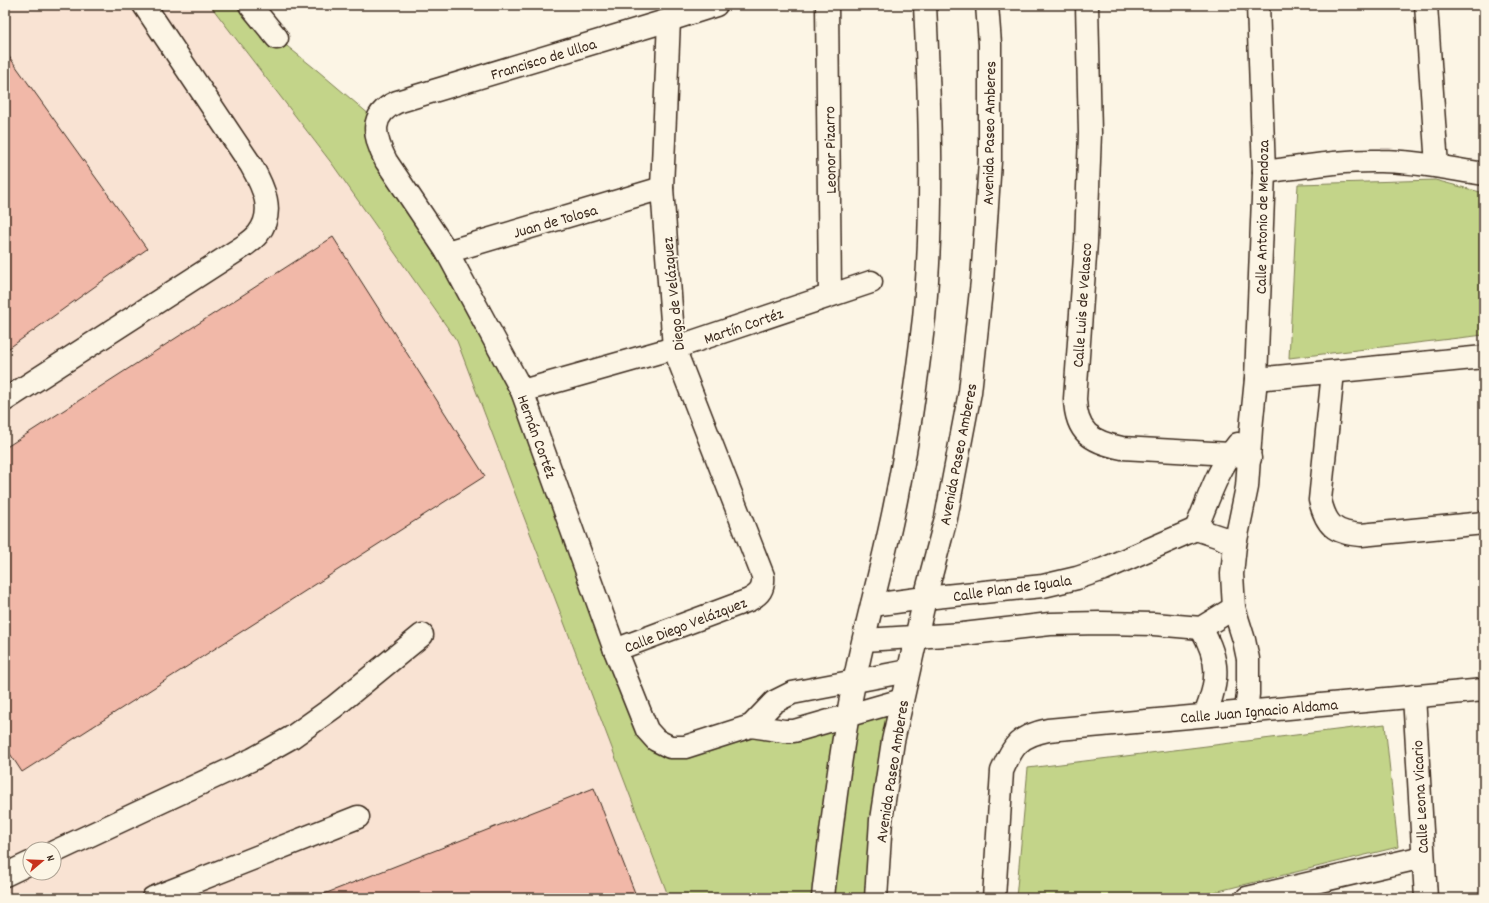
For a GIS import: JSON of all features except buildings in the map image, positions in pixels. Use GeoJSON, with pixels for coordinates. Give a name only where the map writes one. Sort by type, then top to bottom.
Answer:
{"type":"FeatureCollection","features":[{"type":"Feature","properties":{"kind":"street"},"geometry":{"type":"LineString","coordinates":[[5,400],[244,246],[258,235],[264,224],[268,204],[262,185],[252,165],[144,5]]}},
{"type":"Feature","properties":{"kind":"street"},"geometry":{"type":"LineString","coordinates":[[250,5],[277,38]]}},
{"type":"Feature","properties":{"kind":"street","name":"Francisco de Ulloa"},"geometry":{"type":"LineString","coordinates":[[377,121],[385,109],[397,102],[716,5]]}},
{"type":"Feature","properties":{"kind":"street","name":"Leonor Pizarro"},"geometry":{"type":"LineString","coordinates":[[827,5],[830,295]]}},
{"type":"Feature","properties":{"kind":"street"},"geometry":{"type":"LineString","coordinates":[[824,898],[824,887],[854,681],[896,500],[911,412],[924,318],[931,201],[929,78],[925,5]]}},
{"type":"Feature","properties":{"kind":"street","name":"Avenida Paseo Amberes"},"geometry":{"type":"LineString","coordinates":[[876,898],[881,820],[893,741],[925,598],[946,518],[970,392],[982,281],[990,161],[990,44],[987,5]]}},
{"type":"Feature","properties":{"kind":"street","name":"Calle Luis de Velasco"},"geometry":{"type":"LineString","coordinates":[[1087,5],[1090,133],[1086,242],[1075,399],[1077,418],[1082,428],[1090,437],[1105,445],[1122,448],[1240,456]]}},
{"type":"Feature","properties":{"kind":"street","name":"Calle Antonio de Mendoza"},"geometry":{"type":"LineString","coordinates":[[1196,529],[1217,479],[1240,456],[1251,429],[1256,380],[1264,172],[1258,5]]}},
{"type":"Feature","properties":{"kind":"street"},"geometry":{"type":"LineString","coordinates":[[1426,5],[1436,166]]}},
{"type":"Feature","properties":{"kind":"street","name":"Diego de Velázquez"},"geometry":{"type":"LineString","coordinates":[[669,20],[662,188],[674,348],[763,576]]}},
{"type":"Feature","properties":{"kind":"street","name":"Hernán Cortéz"},"geometry":{"type":"LineString","coordinates":[[377,121],[376,134],[379,148],[386,161],[447,252],[522,391],[615,650],[647,730],[656,740],[670,747],[685,747],[751,726]]}},
{"type":"Feature","properties":{"kind":"street"},"geometry":{"type":"LineString","coordinates":[[1264,172],[1336,162],[1381,161],[1436,166],[1484,174]]}},
{"type":"Feature","properties":{"kind":"street","name":"Juan de Tolosa"},"geometry":{"type":"LineString","coordinates":[[447,252],[662,188]]}},
{"type":"Feature","properties":{"kind":"street","name":"Martín Cortéz"},"geometry":{"type":"LineString","coordinates":[[522,391],[674,348],[871,282]]}},
{"type":"Feature","properties":{"kind":"street"},"geometry":{"type":"LineString","coordinates":[[1256,380],[1484,358]]}},
{"type":"Feature","properties":{"kind":"street"},"geometry":{"type":"LineString","coordinates":[[1333,372],[1320,500],[1323,515],[1331,525],[1345,534],[1360,535],[1484,523]]}},
{"type":"Feature","properties":{"kind":"street"},"geometry":{"type":"LineString","coordinates":[[1240,456],[1247,487],[1235,545],[1232,574],[1234,608],[1248,659],[1248,694],[1246,711]]}},
{"type":"Feature","properties":{"kind":"street"},"geometry":{"type":"LineString","coordinates":[[1196,529],[1220,537],[1235,545]]}},
{"type":"Feature","properties":{"kind":"street","name":"Calle Plan de Iguala"},"geometry":{"type":"LineString","coordinates":[[872,605],[1043,586],[1077,578],[1104,569],[1196,529]]}},
{"type":"Feature","properties":{"kind":"street","name":"Calle Diego Velázquez"},"geometry":{"type":"LineString","coordinates":[[615,650],[749,600],[762,590],[764,583],[763,576]]}},
{"type":"Feature","properties":{"kind":"street"},"geometry":{"type":"LineString","coordinates":[[864,640],[963,634],[1050,624],[1154,624],[1201,628],[1234,608]]}},
{"type":"Feature","properties":{"kind":"street"},"geometry":{"type":"LineString","coordinates":[[1201,628],[1213,654],[1216,669],[1213,696],[1205,715]]}},
{"type":"Feature","properties":{"kind":"street"},"geometry":{"type":"LineString","coordinates":[[62,848],[253,759],[292,738],[334,707],[422,635]]}},
{"type":"Feature","properties":{"kind":"street"},"geometry":{"type":"LineString","coordinates":[[751,726],[774,702],[792,693],[908,671]]}},
{"type":"Feature","properties":{"kind":"street","name":"Calle Juan Ignacio Aldama"},"geometry":{"type":"LineString","coordinates":[[994,898],[1002,771],[1010,752],[1022,739],[1034,733],[1048,730],[1246,711],[1484,690]]}},
{"type":"Feature","properties":{"kind":"street","name":"Calle Leona Vicario"},"geometry":{"type":"LineString","coordinates":[[1414,696],[1426,898]]}},
{"type":"Feature","properties":{"kind":"street"},"geometry":{"type":"LineString","coordinates":[[751,726],[794,731],[902,700]]}},
{"type":"Feature","properties":{"kind":"street"},"geometry":{"type":"LineString","coordinates":[[153,898],[358,817]]}},
{"type":"Feature","properties":{"kind":"street"},"geometry":{"type":"LineString","coordinates":[[1247,898],[1423,857]]}},
{"type":"Feature","properties":{"kind":"street"},"geometry":{"type":"LineString","coordinates":[[5,875],[22,867]]}},
{"type":"Feature","properties":{"kind":"shaded area"},"geometry":{"type":"Polygon","coordinates":[[[5,5],[210,5],[333,165],[457,341],[669,898],[5,898],[5,5]]]}},
{"type":"Feature","properties":{"kind":"green space"},"geometry":{"type":"Polygon","coordinates":[[[210,5],[250,5],[277,38],[377,121],[522,391],[656,740],[794,731],[902,700],[880,898],[669,898],[457,341],[333,165],[210,5]]]}},
{"type":"Feature","properties":{"kind":"green space"},"geometry":{"type":"Polygon","coordinates":[[[1435,180],[1484,193],[1484,335],[1289,358],[1298,184],[1435,180]]]}},
{"type":"Feature","properties":{"kind":"green space"},"geometry":{"type":"Polygon","coordinates":[[[1385,724],[1398,847],[1190,898],[1016,898],[1028,768],[1385,724]]]}}]}
